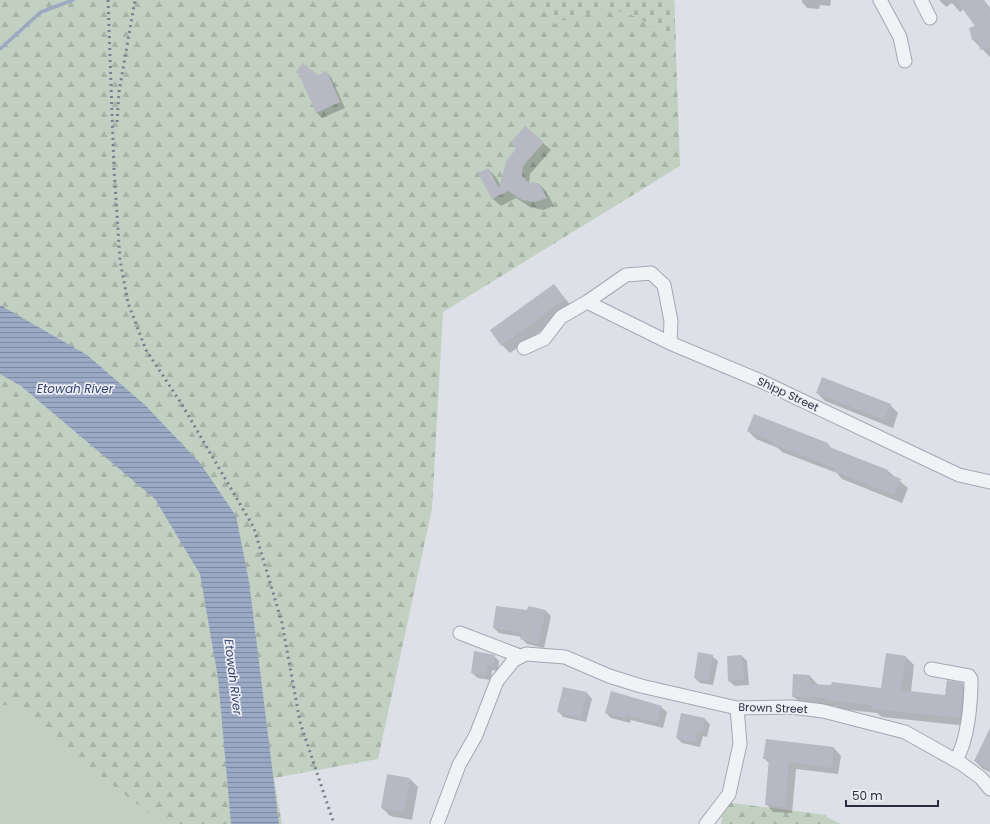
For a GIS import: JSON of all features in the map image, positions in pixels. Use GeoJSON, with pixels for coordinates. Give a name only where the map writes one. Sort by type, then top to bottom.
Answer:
{"type":"FeatureCollection","features":[{"type":"Feature","properties":{"kind":"street"},"geometry":{"type":"LineString","coordinates":[[880,0],[900,37],[905,61]]}},
{"type":"Feature","properties":{"kind":"street"},"geometry":{"type":"LineString","coordinates":[[921,0],[930,18]]}},
{"type":"Feature","properties":{"kind":"street"},"geometry":{"type":"LineString","coordinates":[[524,348],[544,338],[560,316],[588,302],[626,275],[651,273],[664,285],[671,321],[670,343]]}},
{"type":"Feature","properties":{"kind":"street","name":"Shipp Street"},"geometry":{"type":"LineString","coordinates":[[588,302],[670,343],[763,382],[959,475],[990,482]]}},
{"type":"Feature","properties":{"kind":"street"},"geometry":{"type":"LineString","coordinates":[[460,633],[520,656]]}},
{"type":"Feature","properties":{"kind":"street","name":"Brown Street"},"geometry":{"type":"LineString","coordinates":[[520,656],[546,654],[565,657],[610,676],[641,686],[737,708],[791,706],[846,716],[905,732],[956,760],[981,778],[990,788]]}},
{"type":"Feature","properties":{"kind":"street"},"geometry":{"type":"LineString","coordinates":[[437,824],[459,765],[476,735],[497,681],[514,660],[520,656]]}},
{"type":"Feature","properties":{"kind":"street"},"geometry":{"type":"LineString","coordinates":[[931,669],[963,673],[971,679],[964,740],[961,752],[956,760]]}},
{"type":"Feature","properties":{"kind":"street"},"geometry":{"type":"LineString","coordinates":[[706,824],[729,794],[740,744],[737,708]]}},
{"type":"Feature","properties":{"kind":"green space"},"geometry":{"type":"Polygon","coordinates":[[[0,0],[674,0],[680,166],[443,312],[432,509],[378,759],[274,778],[282,824],[162,824],[10,705],[0,706],[0,0]]]}},
{"type":"Feature","properties":{"kind":"green space"},"geometry":{"type":"Polygon","coordinates":[[[540,0],[674,0],[676,43],[654,27],[630,14],[607,9],[576,16],[555,24],[540,0]]]}},
{"type":"Feature","properties":{"kind":"green space"},"geometry":{"type":"Polygon","coordinates":[[[10,705],[162,824],[0,824],[0,706],[10,705]]]}},
{"type":"Feature","properties":{"kind":"green space"},"geometry":{"type":"Polygon","coordinates":[[[725,802],[827,815],[827,817],[841,824],[721,824],[725,802]]]}},
{"type":"Feature","properties":{"kind":"water","name":"Etowah River"},"geometry":{"type":"Polygon","coordinates":[[[0,305],[87,355],[145,405],[200,463],[236,516],[249,581],[279,824],[231,824],[218,678],[200,574],[155,499],[21,386],[0,374],[0,305]]]}},
{"type":"Feature","properties":{"kind":"building"},"geometry":{"type":"Polygon","coordinates":[[[956,0],[983,0],[990,10],[990,47],[980,50],[978,39],[972,40],[969,28],[975,26],[956,0]]]}},
{"type":"Feature","properties":{"kind":"building"},"geometry":{"type":"Polygon","coordinates":[[[303,63],[318,75],[327,71],[340,102],[316,113],[299,74],[296,72],[303,63]]]}},
{"type":"Feature","properties":{"kind":"building"},"geometry":{"type":"Polygon","coordinates":[[[525,126],[544,142],[523,166],[522,176],[529,183],[539,183],[547,198],[535,202],[522,200],[508,191],[492,199],[478,173],[488,168],[499,188],[507,160],[516,149],[511,142],[525,126]]]}},
{"type":"Feature","properties":{"kind":"building"},"geometry":{"type":"Polygon","coordinates":[[[554,284],[565,299],[501,346],[490,330],[554,284]]]}},
{"type":"Feature","properties":{"kind":"building"},"geometry":{"type":"Polygon","coordinates":[[[822,377],[891,404],[884,420],[816,393],[822,377]]]}},
{"type":"Feature","properties":{"kind":"building"},"geometry":{"type":"Polygon","coordinates":[[[754,414],[828,443],[827,446],[888,470],[887,473],[901,479],[894,495],[833,471],[834,468],[773,444],[774,442],[747,431],[754,414]]]}},
{"type":"Feature","properties":{"kind":"building"},"geometry":{"type":"Polygon","coordinates":[[[496,606],[527,610],[528,606],[546,610],[538,644],[520,639],[522,633],[493,628],[496,606]]]}},
{"type":"Feature","properties":{"kind":"building"},"geometry":{"type":"Polygon","coordinates":[[[474,651],[495,655],[493,666],[488,665],[486,675],[471,673],[474,651]]]}},
{"type":"Feature","properties":{"kind":"building"},"geometry":{"type":"Polygon","coordinates":[[[698,652],[713,655],[708,681],[694,678],[698,652]]]}},
{"type":"Feature","properties":{"kind":"building"},"geometry":{"type":"Polygon","coordinates":[[[886,653],[906,656],[901,690],[945,695],[947,680],[963,683],[960,718],[872,709],[873,705],[830,701],[830,698],[792,697],[793,674],[810,675],[810,684],[831,685],[832,682],[881,688],[886,653]]]}},
{"type":"Feature","properties":{"kind":"building"},"geometry":{"type":"Polygon","coordinates":[[[742,655],[744,680],[728,681],[727,656],[742,655]]]}},
{"type":"Feature","properties":{"kind":"building"},"geometry":{"type":"Polygon","coordinates":[[[563,687],[587,692],[581,718],[557,712],[563,687]]]}},
{"type":"Feature","properties":{"kind":"building"},"geometry":{"type":"Polygon","coordinates":[[[611,691],[662,706],[657,723],[626,715],[625,718],[605,713],[611,691]]]}},
{"type":"Feature","properties":{"kind":"building"},"geometry":{"type":"Polygon","coordinates":[[[681,713],[705,718],[702,732],[697,731],[695,742],[676,738],[681,713]]]}},
{"type":"Feature","properties":{"kind":"building"},"geometry":{"type":"Polygon","coordinates":[[[990,728],[990,769],[974,761],[990,728]]]}},
{"type":"Feature","properties":{"kind":"building"},"geometry":{"type":"Polygon","coordinates":[[[766,739],[834,747],[832,768],[789,762],[785,807],[765,805],[769,759],[763,759],[766,739]]]}},
{"type":"Feature","properties":{"kind":"building"},"geometry":{"type":"Polygon","coordinates":[[[387,774],[410,778],[404,812],[381,808],[387,774]]]}},
{"type":"Feature","properties":{"kind":"waterway"},"geometry":{"type":"LineString","coordinates":[[0,49],[41,12],[73,0]]}},
{"type":"Feature","properties":{"kind":"railway"},"geometry":{"type":"LineString","coordinates":[[108,0],[114,169],[120,260],[128,303],[146,350],[181,403],[254,528],[282,623],[300,722],[334,824]]}},
{"type":"Feature","properties":{"kind":"railway"},"geometry":{"type":"LineString","coordinates":[[117,122],[119,92],[135,0]]}}]}
